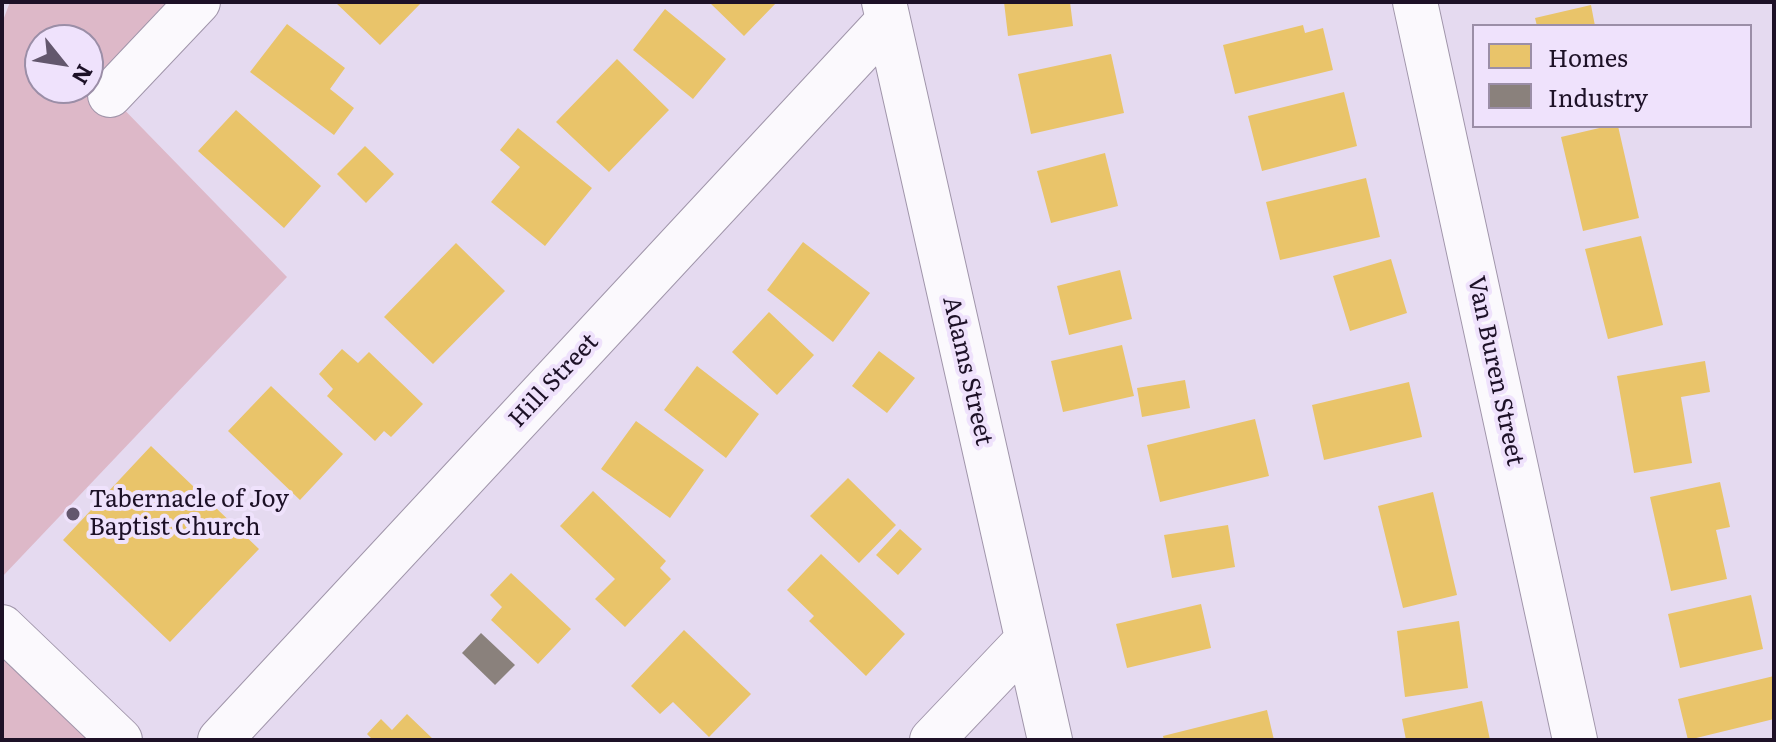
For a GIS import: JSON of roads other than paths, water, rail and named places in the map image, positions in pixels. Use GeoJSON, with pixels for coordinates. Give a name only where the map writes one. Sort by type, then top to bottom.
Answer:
{"type":"FeatureCollection","features":[{"type":"Feature","properties":{"kind":"street"},"geometry":{"type":"LineString","coordinates":[[110,95],[198,2]]}},
{"type":"Feature","properties":{"kind":"street","name":"Van Buren Street"},"geometry":{"type":"LineString","coordinates":[[1415,2],[1575,740]]}},
{"type":"Feature","properties":{"kind":"street","name":"Adams Street"},"geometry":{"type":"LineString","coordinates":[[886,12],[1050,740]]}},
{"type":"Feature","properties":{"kind":"street","name":"Hill Street"},"geometry":{"type":"LineString","coordinates":[[220,740],[886,12]]}},
{"type":"Feature","properties":{"kind":"street"},"geometry":{"type":"LineString","coordinates":[[2,627],[120,740]]}},
{"type":"Feature","properties":{"kind":"street"},"geometry":{"type":"LineString","coordinates":[[932,740],[1027,640]]}},
{"type":"Feature","properties":{"kind":"place","name":"Tabernacle of Joy Baptist Church"},"geometry":{"type":"Point","coordinates":[73,514]}}]}
